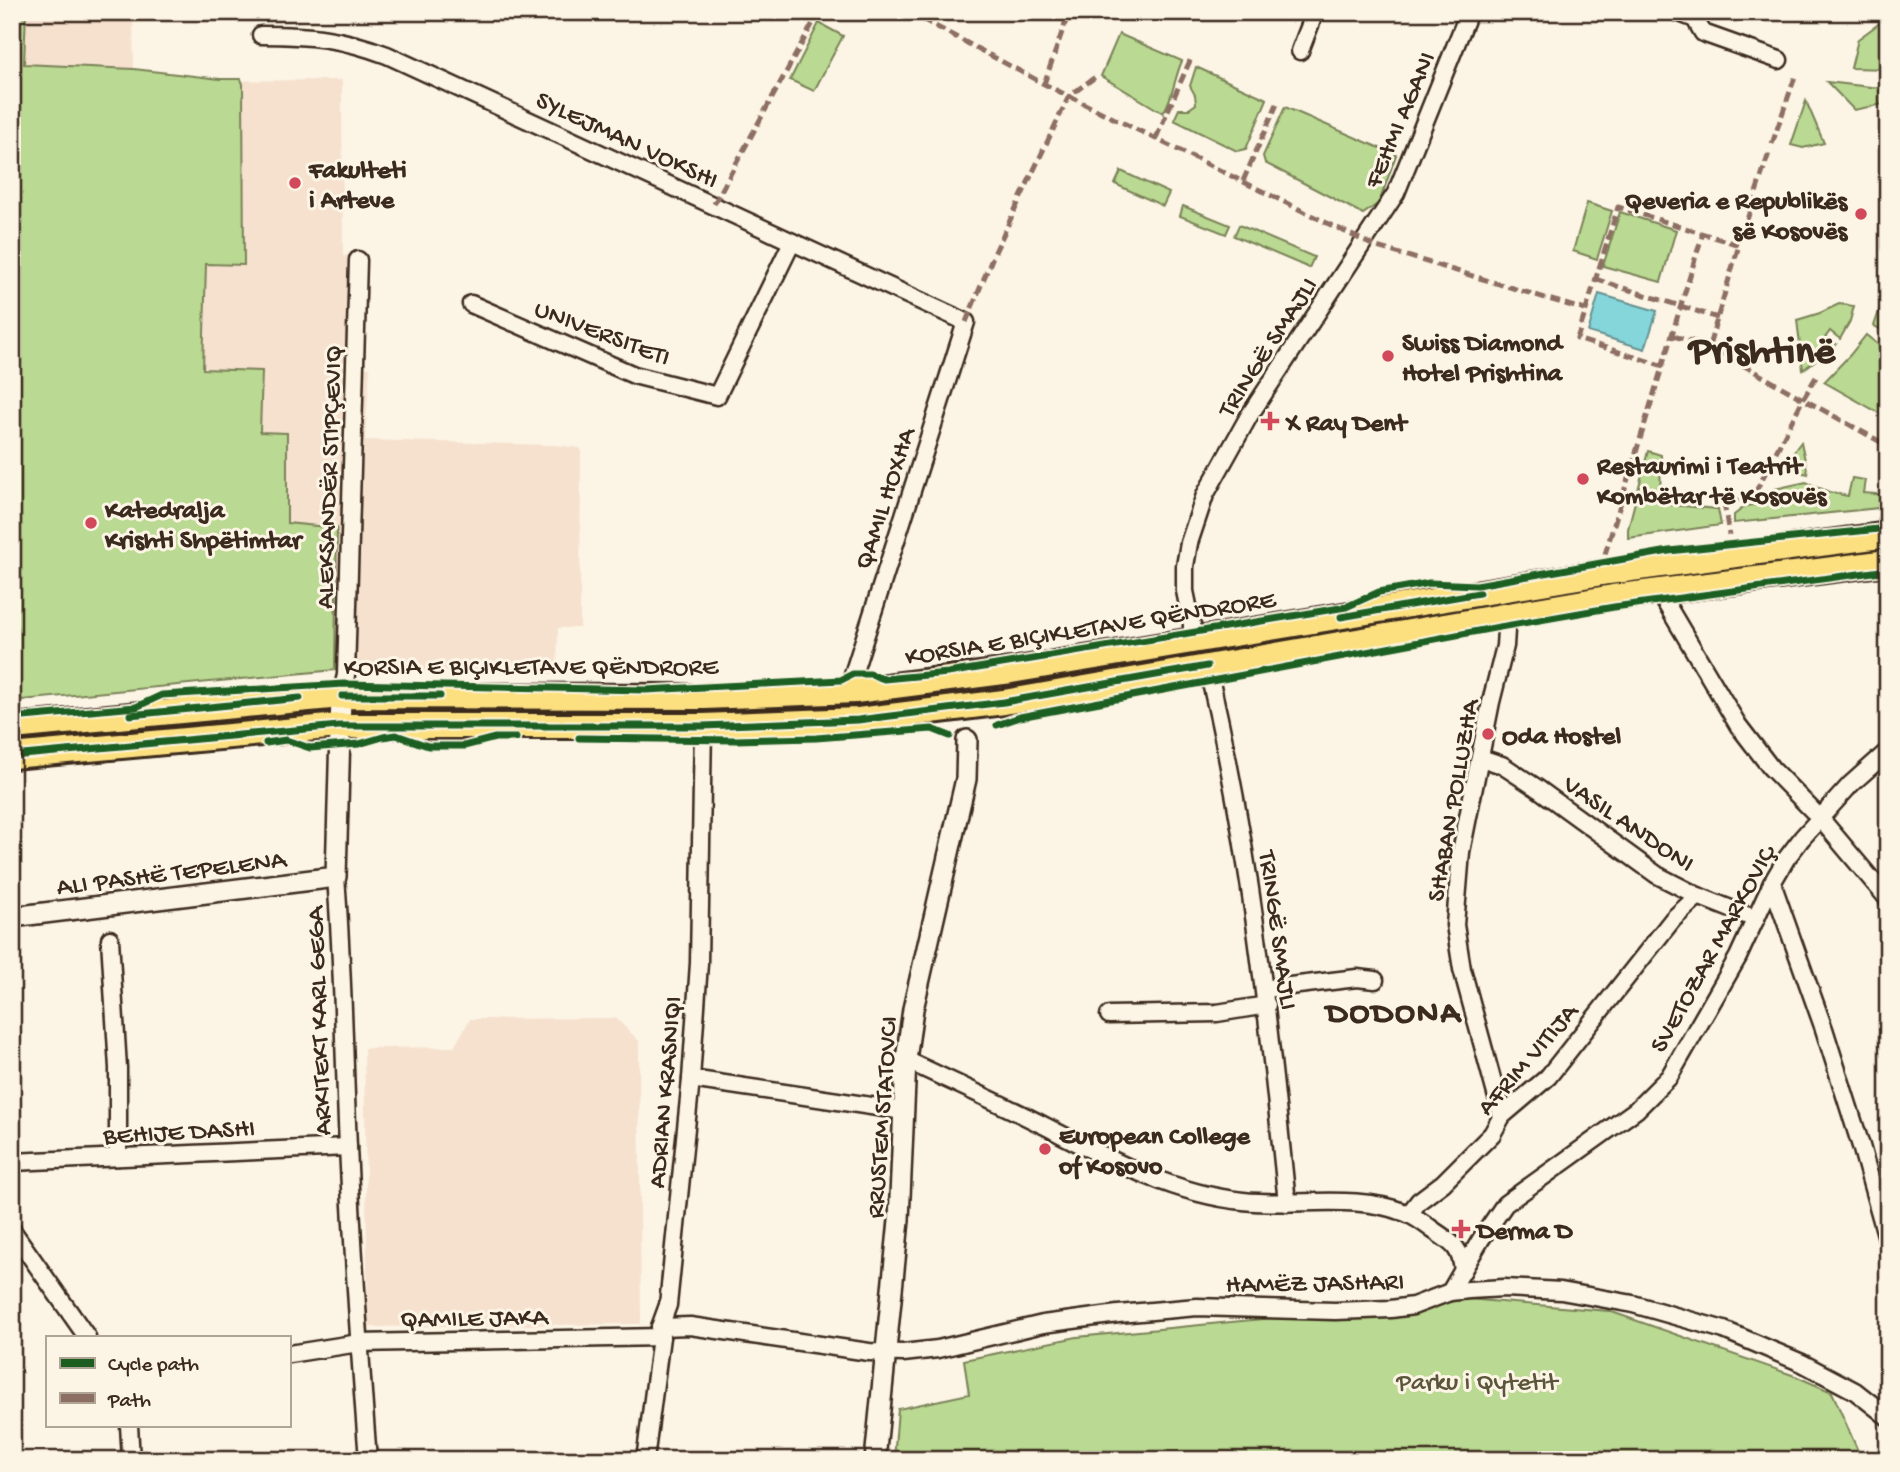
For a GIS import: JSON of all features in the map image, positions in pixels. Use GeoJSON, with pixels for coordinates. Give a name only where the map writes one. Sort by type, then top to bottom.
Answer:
{"type":"FeatureCollection","features":[{"type":"Feature","properties":{"kind":"main road"},"geometry":{"type":"LineString","coordinates":[[12,727],[341,696],[704,697],[855,691],[974,676],[1192,642],[1608,572],[1888,535]]}},
{"type":"Feature","properties":{"kind":"main road"},"geometry":{"type":"LineString","coordinates":[[12,756],[339,726],[703,726],[858,720],[964,707],[1658,590],[1888,562]]}},
{"type":"Feature","properties":{"kind":"street"},"geometry":{"type":"LineString","coordinates":[[1300,51],[1315,12]]}},
{"type":"Feature","properties":{"kind":"street","name":"FEHMI AGANI"},"geometry":{"type":"LineString","coordinates":[[1364,240],[1396,193],[1469,12]]}},
{"type":"Feature","properties":{"kind":"street"},"geometry":{"type":"LineString","coordinates":[[1677,12],[1696,15],[1703,33],[1779,60]]}},
{"type":"Feature","properties":{"kind":"street","name":"SYLEJMAN VOKSHI"},"geometry":{"type":"LineString","coordinates":[[261,35],[322,37],[355,43],[387,55],[966,322]]}},
{"type":"Feature","properties":{"kind":"street","name":"TRINGË SMAJLI"},"geometry":{"type":"LineString","coordinates":[[1192,642],[1192,625],[1185,591],[1185,566],[1189,543],[1205,495],[1249,416],[1364,240]]}},
{"type":"Feature","properties":{"kind":"street","name":"UNIVERSITETI"},"geometry":{"type":"LineString","coordinates":[[471,304],[634,375],[717,396],[792,242]]}},
{"type":"Feature","properties":{"kind":"street","name":"ALEKSANDËR STIPÇEVIQ"},"geometry":{"type":"LineString","coordinates":[[341,696],[346,675],[358,260]]}},
{"type":"Feature","properties":{"kind":"street","name":"QAMIL HOXHA"},"geometry":{"type":"LineString","coordinates":[[855,691],[853,674],[966,322]]}},
{"type":"Feature","properties":{"kind":"street"},"geometry":{"type":"LineString","coordinates":[[1658,590],[1738,725],[1771,768],[1820,818],[1888,900]]}},
{"type":"Feature","properties":{"kind":"street","name":"SHABAN POLLUZHA"},"geometry":{"type":"LineString","coordinates":[[1502,1116],[1462,968],[1455,925],[1461,852],[1505,646],[1507,614]]}},
{"type":"Feature","properties":{"kind":"street","name":"TRINGË SMAJLI"},"geometry":{"type":"LineString","coordinates":[[1206,666],[1235,804],[1266,997],[1287,1203]]}},
{"type":"Feature","properties":{"kind":"street","name":"ARKITEKT KARL GEGA"},"geometry":{"type":"LineString","coordinates":[[341,696],[336,877],[348,1147],[368,1460]]}},
{"type":"Feature","properties":{"kind":"street","name":"ADRIAN KRASNIQI"},"geometry":{"type":"LineString","coordinates":[[645,1460],[660,1332],[668,1305],[691,1079],[699,963],[703,726]]}},
{"type":"Feature","properties":{"kind":"street","name":"RRUSTEM STATOVCI"},"geometry":{"type":"LineString","coordinates":[[875,1460],[899,1220],[906,1060],[913,1009],[966,779],[967,740]]}},
{"type":"Feature","properties":{"kind":"street","name":"SVETOZAR MARKOVIÇ"},"geometry":{"type":"LineString","coordinates":[[1450,1292],[1505,1204],[1636,1110],[1668,1077],[1738,957],[1772,883],[1802,838],[1852,784],[1888,751]]}},
{"type":"Feature","properties":{"kind":"street","name":"VASIL ANDONI"},"geometry":{"type":"LineString","coordinates":[[1480,758],[1503,765],[1657,876],[1756,919]]}},
{"type":"Feature","properties":{"kind":"street","name":"ALI PASHË TEPELENA"},"geometry":{"type":"LineString","coordinates":[[12,917],[336,877]]}},
{"type":"Feature","properties":{"kind":"street"},"geometry":{"type":"LineString","coordinates":[[1772,883],[1829,1042],[1888,1242]]}},
{"type":"Feature","properties":{"kind":"street","name":"AFRIM VITIJA"},"geometry":{"type":"LineString","coordinates":[[1409,1214],[1419,1201],[1443,1183],[1492,1134],[1502,1116],[1548,1077],[1673,919],[1698,896]]}},
{"type":"Feature","properties":{"kind":"street"},"geometry":{"type":"LineString","coordinates":[[110,939],[118,1068],[118,1157]]}},
{"type":"Feature","properties":{"kind":"street"},"geometry":{"type":"LineString","coordinates":[[1109,1015],[1217,1013],[1266,997],[1357,978],[1375,980]]}},
{"type":"Feature","properties":{"kind":"street"},"geometry":{"type":"LineString","coordinates":[[906,1060],[1046,1126],[1088,1150],[1157,1180],[1242,1201],[1323,1201],[1385,1206],[1409,1214],[1451,1242],[1461,1254],[1463,1270]]}},
{"type":"Feature","properties":{"kind":"street"},"geometry":{"type":"LineString","coordinates":[[691,1079],[904,1111]]}},
{"type":"Feature","properties":{"kind":"street","name":"BEHIJE DASHI"},"geometry":{"type":"LineString","coordinates":[[12,1162],[348,1147]]}},
{"type":"Feature","properties":{"kind":"street"},"geometry":{"type":"LineString","coordinates":[[12,1230],[86,1336]]}},
{"type":"Feature","properties":{"kind":"street","name":"HAMËZ JASHARI"},"geometry":{"type":"LineString","coordinates":[[660,1332],[690,1326],[885,1354],[938,1349],[1044,1324],[1118,1314],[1197,1307],[1335,1311],[1391,1309],[1413,1306],[1450,1292],[1504,1287],[1561,1291],[1633,1304],[1724,1330],[1802,1363],[1855,1391],[1888,1417]]}},
{"type":"Feature","properties":{"kind":"street","name":"QAMILE JAKA"},"geometry":{"type":"LineString","coordinates":[[290,1354],[359,1343],[660,1332]]}},
{"type":"Feature","properties":{"kind":"street"},"geometry":{"type":"LineString","coordinates":[[129,1426],[131,1460]]}},
{"type":"Feature","properties":{"kind":"shaded area"},"geometry":{"type":"Polygon","coordinates":[[[12,12],[133,12],[134,69],[148,81],[342,80],[343,256],[350,255],[345,365],[370,368],[365,440],[581,448],[580,628],[558,628],[557,674],[352,669],[151,686],[12,12]]]}},
{"type":"Feature","properties":{"kind":"shaded area"},"geometry":{"type":"Polygon","coordinates":[[[616,1018],[639,1041],[641,1324],[368,1327],[364,1048],[454,1047],[470,1019],[616,1018]]]}},
{"type":"Feature","properties":{"kind":"green space"},"geometry":{"type":"Polygon","coordinates":[[[12,12],[26,12],[24,64],[134,69],[241,79],[244,265],[206,264],[203,369],[262,371],[260,432],[287,433],[287,523],[337,528],[335,670],[12,701],[12,12]]]}},
{"type":"Feature","properties":{"kind":"green space"},"geometry":{"type":"Polygon","coordinates":[[[1888,17],[1888,69],[1851,68],[1858,39],[1888,17]]]}},
{"type":"Feature","properties":{"kind":"green space"},"geometry":{"type":"Polygon","coordinates":[[[819,23],[843,36],[814,91],[790,80],[819,23]]]}},
{"type":"Feature","properties":{"kind":"green space"},"geometry":{"type":"Polygon","coordinates":[[[1119,34],[1182,61],[1163,113],[1101,76],[1119,34]]]}},
{"type":"Feature","properties":{"kind":"green space"},"geometry":{"type":"Polygon","coordinates":[[[1196,67],[1267,99],[1246,149],[1237,151],[1174,120],[1179,109],[1189,109],[1196,104],[1190,86],[1196,67]]]}},
{"type":"Feature","properties":{"kind":"green space"},"geometry":{"type":"Polygon","coordinates":[[[1827,82],[1888,89],[1888,103],[1854,110],[1827,82]]]}},
{"type":"Feature","properties":{"kind":"green space"},"geometry":{"type":"Polygon","coordinates":[[[1806,101],[1824,143],[1803,148],[1791,145],[1806,101]]]}},
{"type":"Feature","properties":{"kind":"green space"},"geometry":{"type":"Polygon","coordinates":[[[1285,107],[1396,155],[1379,203],[1363,214],[1265,163],[1263,156],[1285,107]]]}},
{"type":"Feature","properties":{"kind":"green space"},"geometry":{"type":"Polygon","coordinates":[[[1121,171],[1169,193],[1163,206],[1115,184],[1121,171]]]}},
{"type":"Feature","properties":{"kind":"green space"},"geometry":{"type":"Polygon","coordinates":[[[1587,203],[1612,211],[1597,259],[1573,251],[1587,203]]]}},
{"type":"Feature","properties":{"kind":"green space"},"geometry":{"type":"Polygon","coordinates":[[[1183,206],[1230,225],[1226,234],[1180,216],[1183,206]]]}},
{"type":"Feature","properties":{"kind":"green space"},"geometry":{"type":"Polygon","coordinates":[[[1620,212],[1676,230],[1661,282],[1603,266],[1620,212]]]}},
{"type":"Feature","properties":{"kind":"green space"},"geometry":{"type":"Polygon","coordinates":[[[1239,225],[1314,257],[1309,268],[1234,236],[1239,225]]]}},
{"type":"Feature","properties":{"kind":"green space"},"geometry":{"type":"Polygon","coordinates":[[[1888,280],[1888,333],[1874,326],[1884,297],[1883,282],[1888,280]]]}},
{"type":"Feature","properties":{"kind":"green space"},"geometry":{"type":"Polygon","coordinates":[[[1839,304],[1854,306],[1850,321],[1840,339],[1830,331],[1825,338],[1836,344],[1803,370],[1797,320],[1839,304]]]}},
{"type":"Feature","properties":{"kind":"green space"},"geometry":{"type":"Polygon","coordinates":[[[1866,335],[1880,346],[1888,361],[1888,418],[1824,382],[1866,335]]]}},
{"type":"Feature","properties":{"kind":"green space"},"geometry":{"type":"Polygon","coordinates":[[[1801,442],[1808,474],[1781,468],[1801,442]]]}},
{"type":"Feature","properties":{"kind":"green space"},"geometry":{"type":"Polygon","coordinates":[[[1648,451],[1661,455],[1660,504],[1718,509],[1721,525],[1628,538],[1648,451]]]}},
{"type":"Feature","properties":{"kind":"green space"},"geometry":{"type":"Polygon","coordinates":[[[1852,478],[1865,480],[1863,493],[1888,495],[1888,507],[1734,523],[1734,515],[1746,506],[1767,503],[1774,489],[1806,482],[1829,492],[1848,496],[1852,478]]]}},
{"type":"Feature","properties":{"kind":"green space","name":"Parku i Qytetit"},"geometry":{"type":"Polygon","coordinates":[[[1467,1299],[1609,1311],[1795,1376],[1832,1392],[1862,1460],[894,1460],[898,1409],[969,1394],[964,1360],[1077,1337],[1467,1299]]]}},
{"type":"Feature","properties":{"kind":"water"},"geometry":{"type":"Polygon","coordinates":[[[1599,294],[1657,311],[1645,349],[1588,332],[1599,294]]]}},
{"type":"Feature","properties":{"kind":"marked path"},"geometry":{"type":"LineString","coordinates":[[562,12],[577,19],[580,12]]}},
{"type":"Feature","properties":{"kind":"marked path"},"geometry":{"type":"LineString","coordinates":[[714,204],[819,12]]}},
{"type":"Feature","properties":{"kind":"marked path"},"geometry":{"type":"LineString","coordinates":[[909,12],[1044,84],[1374,246],[1585,310]]}},
{"type":"Feature","properties":{"kind":"marked path"},"geometry":{"type":"LineString","coordinates":[[1044,84],[1069,12]]}},
{"type":"Feature","properties":{"kind":"marked path"},"geometry":{"type":"LineString","coordinates":[[1156,138],[1192,56]]}},
{"type":"Feature","properties":{"kind":"marked path"},"geometry":{"type":"LineString","coordinates":[[966,322],[994,254],[1069,96],[1098,75]]}},
{"type":"Feature","properties":{"kind":"marked path"},"geometry":{"type":"LineString","coordinates":[[1772,144],[1795,77]]}},
{"type":"Feature","properties":{"kind":"marked path"},"geometry":{"type":"LineString","coordinates":[[1243,181],[1277,104]]}},
{"type":"Feature","properties":{"kind":"marked path"},"geometry":{"type":"LineString","coordinates":[[1742,235],[1769,153]]}},
{"type":"Feature","properties":{"kind":"marked path"},"geometry":{"type":"LineString","coordinates":[[1664,366],[1577,339],[1618,207],[1739,245],[1709,346]]}},
{"type":"Feature","properties":{"kind":"marked path"},"geometry":{"type":"LineString","coordinates":[[1605,554],[1703,233]]}},
{"type":"Feature","properties":{"kind":"marked path"},"geometry":{"type":"LineString","coordinates":[[1595,279],[1718,318]]}},
{"type":"Feature","properties":{"kind":"marked path"},"geometry":{"type":"LineString","coordinates":[[1673,336],[1709,346],[1803,399],[1753,497],[1724,502],[1729,535]]}},
{"type":"Feature","properties":{"kind":"marked path"},"geometry":{"type":"LineString","coordinates":[[1816,377],[1803,399],[1888,446]]}},
{"type":"Feature","properties":{"kind":"cycle path","name":"KORSIA E BIÇIKLETAVE QËNDRORE"},"geometry":{"type":"LineString","coordinates":[[12,718],[136,707],[162,695],[344,684],[646,690],[841,680],[853,674],[870,674],[884,679],[948,673],[1346,607],[1379,592],[1429,583],[1477,585],[1669,551],[1888,528]]}},
{"type":"Feature","properties":{"kind":"cycle path"},"geometry":{"type":"LineString","coordinates":[[997,725],[1020,717],[1614,607],[1888,570]]}},
{"type":"Feature","properties":{"kind":"cycle path"},"geometry":{"type":"LineString","coordinates":[[1341,617],[1479,593]]}},
{"type":"Feature","properties":{"kind":"cycle path"},"geometry":{"type":"LineString","coordinates":[[12,756],[339,726],[703,726],[858,720],[1004,702],[1207,666]]}},
{"type":"Feature","properties":{"kind":"cycle path"},"geometry":{"type":"LineString","coordinates":[[342,696],[440,696]]}},
{"type":"Feature","properties":{"kind":"cycle path"},"geometry":{"type":"LineString","coordinates":[[130,715],[300,698]]}},
{"type":"Feature","properties":{"kind":"cycle path"},"geometry":{"type":"LineString","coordinates":[[579,738],[816,738],[932,729],[950,736]]}},
{"type":"Feature","properties":{"kind":"cycle path"},"geometry":{"type":"LineString","coordinates":[[266,743],[286,740],[310,748],[359,744],[396,735],[428,746],[464,746],[495,738],[516,738]]}},
{"type":"Feature","properties":{"kind":"place","name":"Fakulteti i Arteve"},"geometry":{"type":"Point","coordinates":[295,183]}},
{"type":"Feature","properties":{"kind":"place","name":"Qeveria e Republikës së Kosovës"},"geometry":{"type":"Point","coordinates":[1861,214]}},
{"type":"Feature","properties":{"kind":"place","name":"Swiss Diamond Hotel Prishtina"},"geometry":{"type":"Point","coordinates":[1388,356]}},
{"type":"Feature","properties":{"kind":"place","name":"X Ray Dent"},"geometry":{"type":"Point","coordinates":[1270,421]}},
{"type":"Feature","properties":{"kind":"place","name":"Restaurimi i Teatrit Kombëtar të Kosovës"},"geometry":{"type":"Point","coordinates":[1583,479]}},
{"type":"Feature","properties":{"kind":"place","name":"Katedralja Krishti Shpëtimtar"},"geometry":{"type":"Point","coordinates":[91,523]}},
{"type":"Feature","properties":{"kind":"place","name":"Oda Hostel"},"geometry":{"type":"Point","coordinates":[1488,734]}},
{"type":"Feature","properties":{"kind":"place","name":"European College of Kosovo"},"geometry":{"type":"Point","coordinates":[1045,1149]}},
{"type":"Feature","properties":{"kind":"place","name":"Derma D"},"geometry":{"type":"Point","coordinates":[1461,1229]}},
{"type":"Feature","properties":{"kind":"district","name":"Prishtinë"},"geometry":{"type":"Point","coordinates":[1762,347]}},
{"type":"Feature","properties":{"kind":"district","name":"DODONA"},"geometry":{"type":"Point","coordinates":[1394,1009]}}]}
